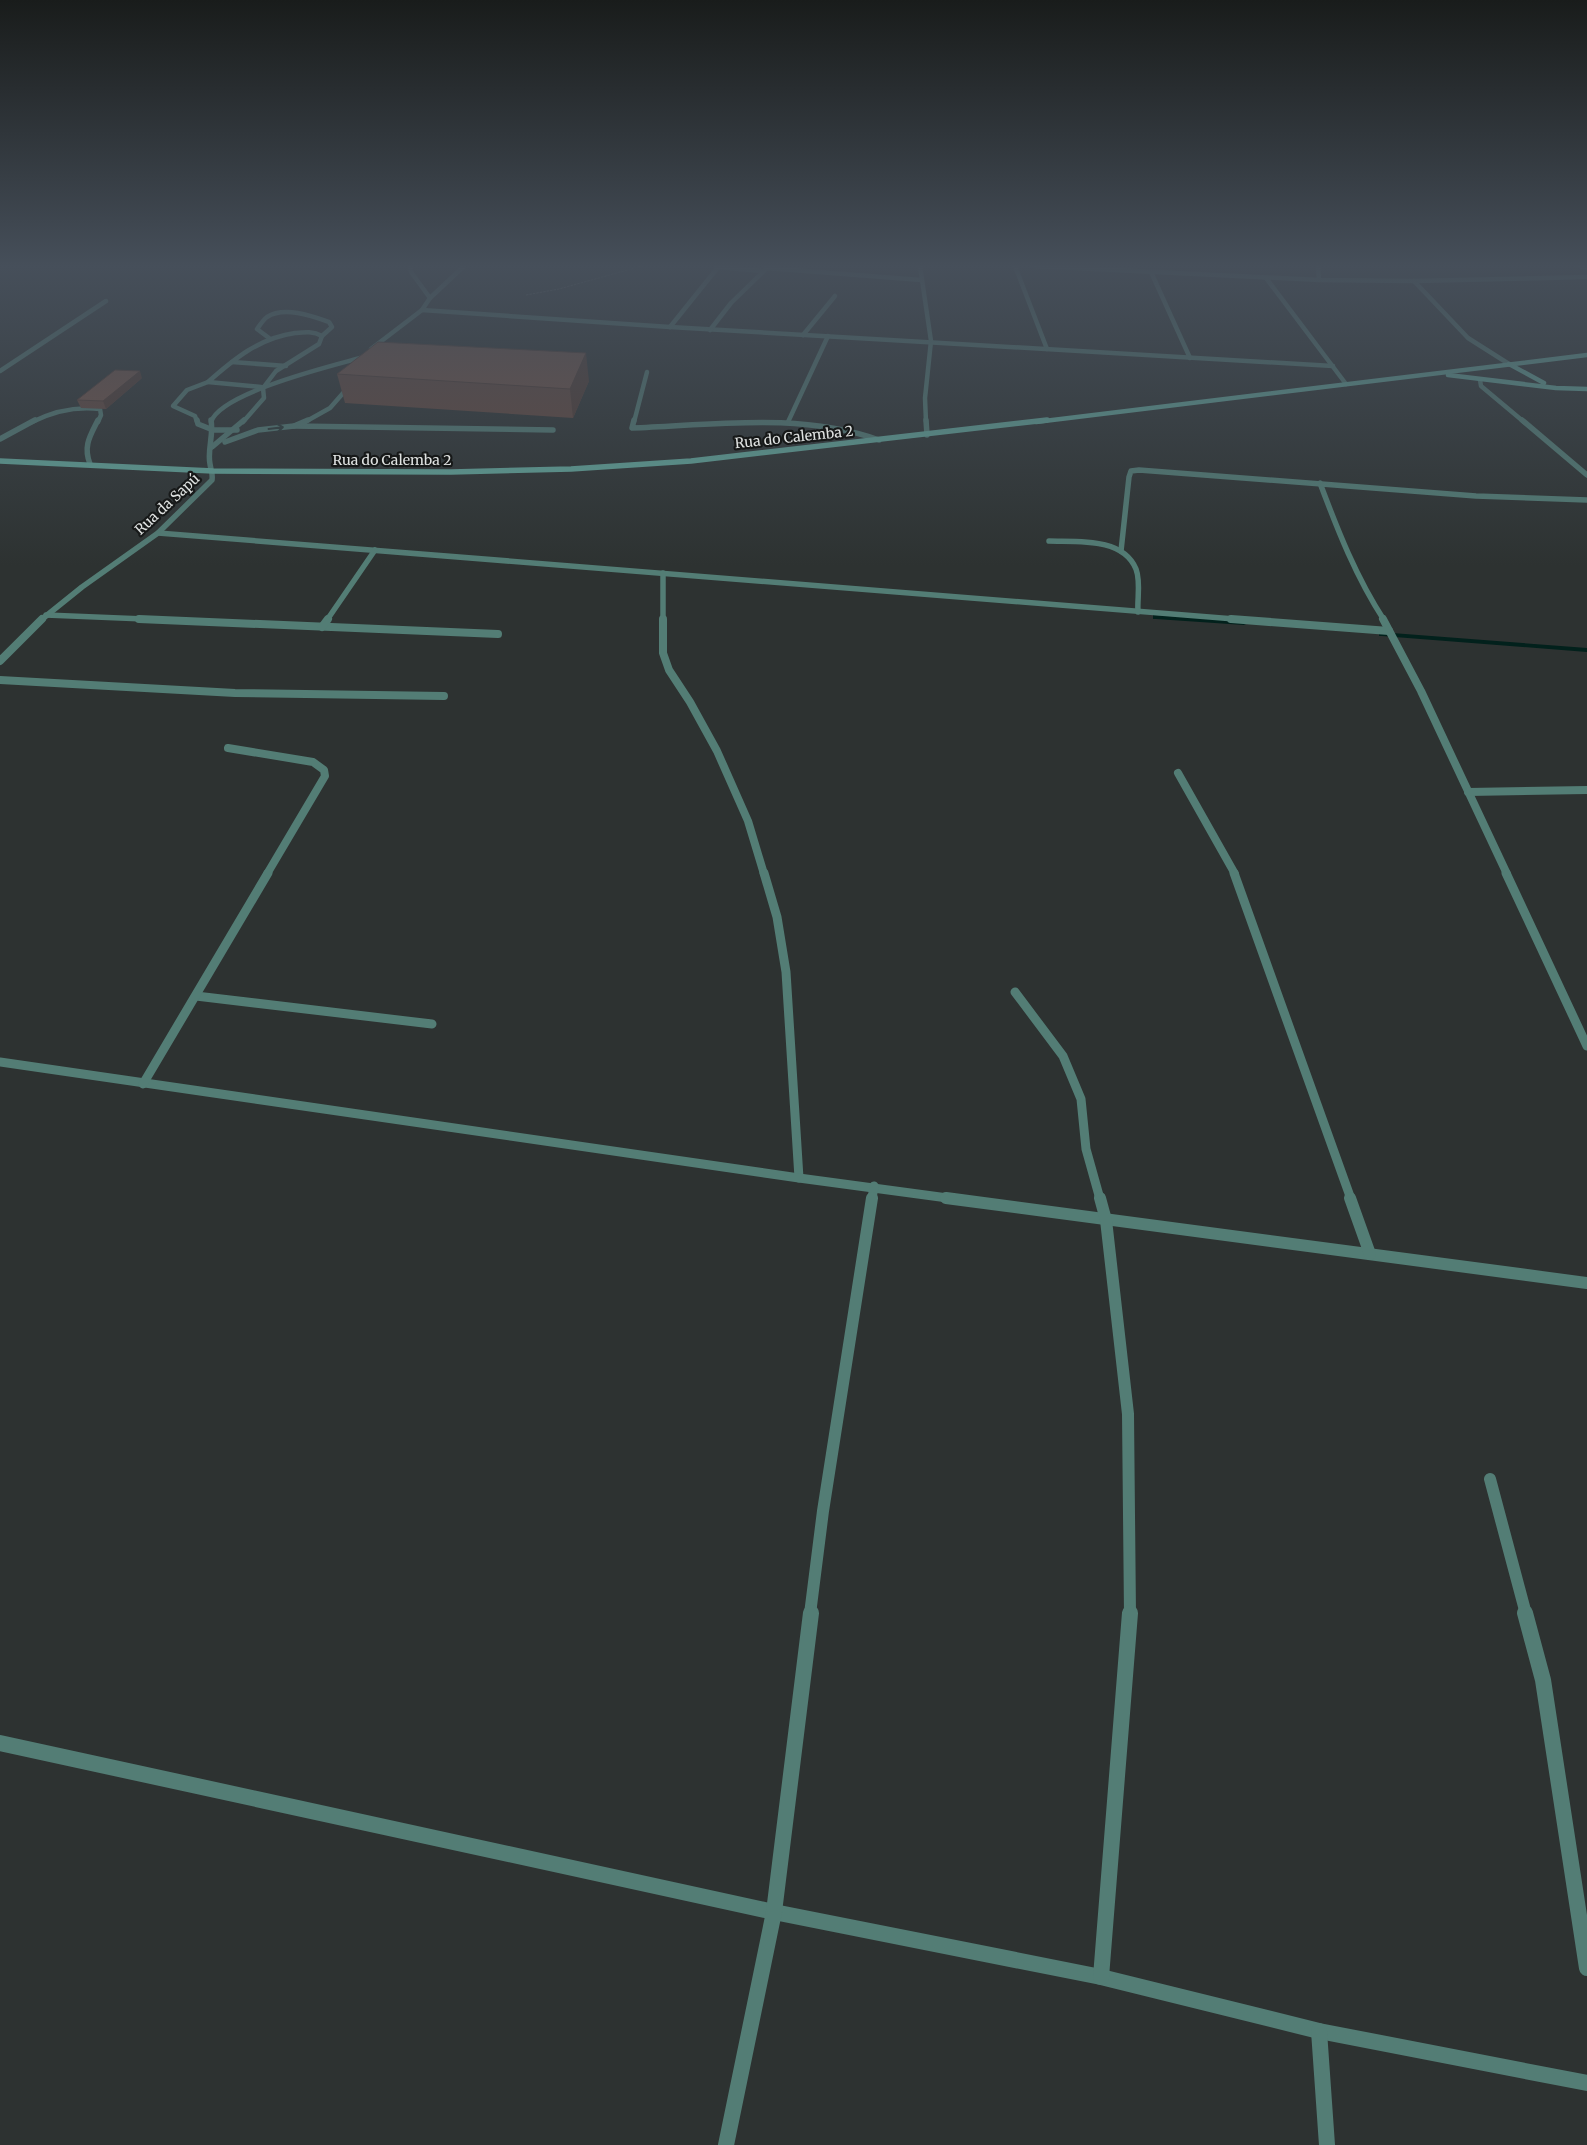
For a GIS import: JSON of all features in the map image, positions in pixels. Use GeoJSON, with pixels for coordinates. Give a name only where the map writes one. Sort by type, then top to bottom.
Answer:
{"type":"FeatureCollection","features":[{"type":"Feature","properties":{"kind":"main road","name":"Rua do Calemba 2"},"geometry":{"type":"LineString","coordinates":[[0,461],[213,470],[451,472],[571,469],[691,461],[928,435],[1491,366]]}},
{"type":"Feature","properties":{"kind":"main road"},"geometry":{"type":"LineString","coordinates":[[1512,366],[1534,379],[1556,388]]}},
{"type":"Feature","properties":{"kind":"main road"},"geometry":{"type":"LineString","coordinates":[[1433,373],[1556,388],[1587,389]]}},
{"type":"Feature","properties":{"kind":"street"},"geometry":{"type":"LineString","coordinates":[[208,382],[227,366]]}},
{"type":"Feature","properties":{"kind":"street"},"geometry":{"type":"LineString","coordinates":[[212,447],[235,430],[264,398],[264,388],[276,372],[286,366]]}},
{"type":"Feature","properties":{"kind":"street"},"geometry":{"type":"LineString","coordinates":[[331,366],[295,376],[264,388],[208,382],[188,388],[178,396],[173,406],[195,416],[198,424],[213,430],[258,430],[294,426],[553,430]]}},
{"type":"Feature","properties":{"kind":"street"},"geometry":{"type":"LineString","coordinates":[[788,422],[814,366]]}},
{"type":"Feature","properties":{"kind":"street"},"geometry":{"type":"LineString","coordinates":[[928,366],[925,398],[928,435]]}},
{"type":"Feature","properties":{"kind":"street"},"geometry":{"type":"LineString","coordinates":[[1333,366],[1346,384]]}},
{"type":"Feature","properties":{"kind":"street"},"geometry":{"type":"LineString","coordinates":[[647,372],[632,428],[788,422],[838,427],[879,440]]}},
{"type":"Feature","properties":{"kind":"street"},"geometry":{"type":"LineString","coordinates":[[1480,380],[1481,386],[1587,475]]}},
{"type":"Feature","properties":{"kind":"street"},"geometry":{"type":"LineString","coordinates":[[294,426],[316,418],[330,408],[353,382]]}},
{"type":"Feature","properties":{"kind":"street","name":"Rua da Sapú"},"geometry":{"type":"LineString","coordinates":[[0,661],[46,615],[158,533],[212,480],[213,470],[210,464],[213,430],[211,420],[221,408],[264,388]]}},
{"type":"Feature","properties":{"kind":"street"},"geometry":{"type":"LineString","coordinates":[[0,439],[45,414],[66,408],[86,406],[100,410],[101,416],[85,443],[85,454],[90,464]]}},
{"type":"Feature","properties":{"kind":"street"},"geometry":{"type":"LineString","coordinates":[[212,447],[258,430]]}},
{"type":"Feature","properties":{"kind":"street"},"geometry":{"type":"LineString","coordinates":[[1121,551],[1131,471],[1139,470],[1320,482],[1476,496],[1587,500]]}},
{"type":"Feature","properties":{"kind":"street"},"geometry":{"type":"LineString","coordinates":[[1320,482],[1347,554],[1366,594],[1393,635],[1417,683],[1587,1046]]}},
{"type":"Feature","properties":{"kind":"street"},"geometry":{"type":"LineString","coordinates":[[158,533],[1389,631]]}},
{"type":"Feature","properties":{"kind":"street"},"geometry":{"type":"LineString","coordinates":[[1050,541],[1101,545],[1121,551],[1136,570],[1138,612]]}},
{"type":"Feature","properties":{"kind":"street"},"geometry":{"type":"LineString","coordinates":[[322,627],[375,550]]}},
{"type":"Feature","properties":{"kind":"street"},"geometry":{"type":"LineString","coordinates":[[662,573],[663,653],[669,670],[690,702],[717,751],[748,821],[777,917],[786,972],[798,1178]]}},
{"type":"Feature","properties":{"kind":"street"},"geometry":{"type":"LineString","coordinates":[[46,615],[498,634]]}},
{"type":"Feature","properties":{"kind":"street"},"geometry":{"type":"LineString","coordinates":[[0,680],[234,692],[444,696]]}},
{"type":"Feature","properties":{"kind":"street"},"geometry":{"type":"LineString","coordinates":[[144,1084],[325,776],[324,770],[313,762],[228,748]]}},
{"type":"Feature","properties":{"kind":"street"},"geometry":{"type":"LineString","coordinates":[[1178,773],[1238,880],[1370,1254]]}},
{"type":"Feature","properties":{"kind":"street"},"geometry":{"type":"LineString","coordinates":[[1468,792],[1587,790]]}},
{"type":"Feature","properties":{"kind":"street"},"geometry":{"type":"LineString","coordinates":[[1015,992],[1063,1056],[1081,1099],[1086,1149],[1106,1220],[1128,1414],[1130,1610],[1101,1977]]}},
{"type":"Feature","properties":{"kind":"street"},"geometry":{"type":"LineString","coordinates":[[196,996],[432,1024]]}},
{"type":"Feature","properties":{"kind":"street"},"geometry":{"type":"LineString","coordinates":[[0,1062],[798,1178],[874,1186],[1106,1220],[1587,1283]]}},
{"type":"Feature","properties":{"kind":"street"},"geometry":{"type":"LineString","coordinates":[[726,2145],[774,1912],[823,1511],[874,1186]]}},
{"type":"Feature","properties":{"kind":"street"},"geometry":{"type":"LineString","coordinates":[[1490,1478],[1543,1680],[1587,1968]]}},
{"type":"Feature","properties":{"kind":"street"},"geometry":{"type":"LineString","coordinates":[[0,1743],[774,1912],[1101,1977],[1319,2031],[1587,2083]]}},
{"type":"Feature","properties":{"kind":"street"},"geometry":{"type":"LineString","coordinates":[[1319,2031],[1327,2145]]}},
{"type":"Feature","properties":{"kind":"building"},"geometry":{"type":"Polygon","coordinates":[[[347,366],[580,366],[570,389],[337,374],[347,366]]]}},
{"type":"Feature","properties":{"kind":"building"},"geometry":{"type":"Polygon","coordinates":[[[115,370],[140,371],[103,401],[77,400],[115,370]]]}},
{"type":"Feature","properties":{"kind":"waterway"},"geometry":{"type":"LineString","coordinates":[[1156,617],[1244,623]]}},
{"type":"Feature","properties":{"kind":"waterway"},"geometry":{"type":"LineString","coordinates":[[1382,634],[1587,650]]}}]}
